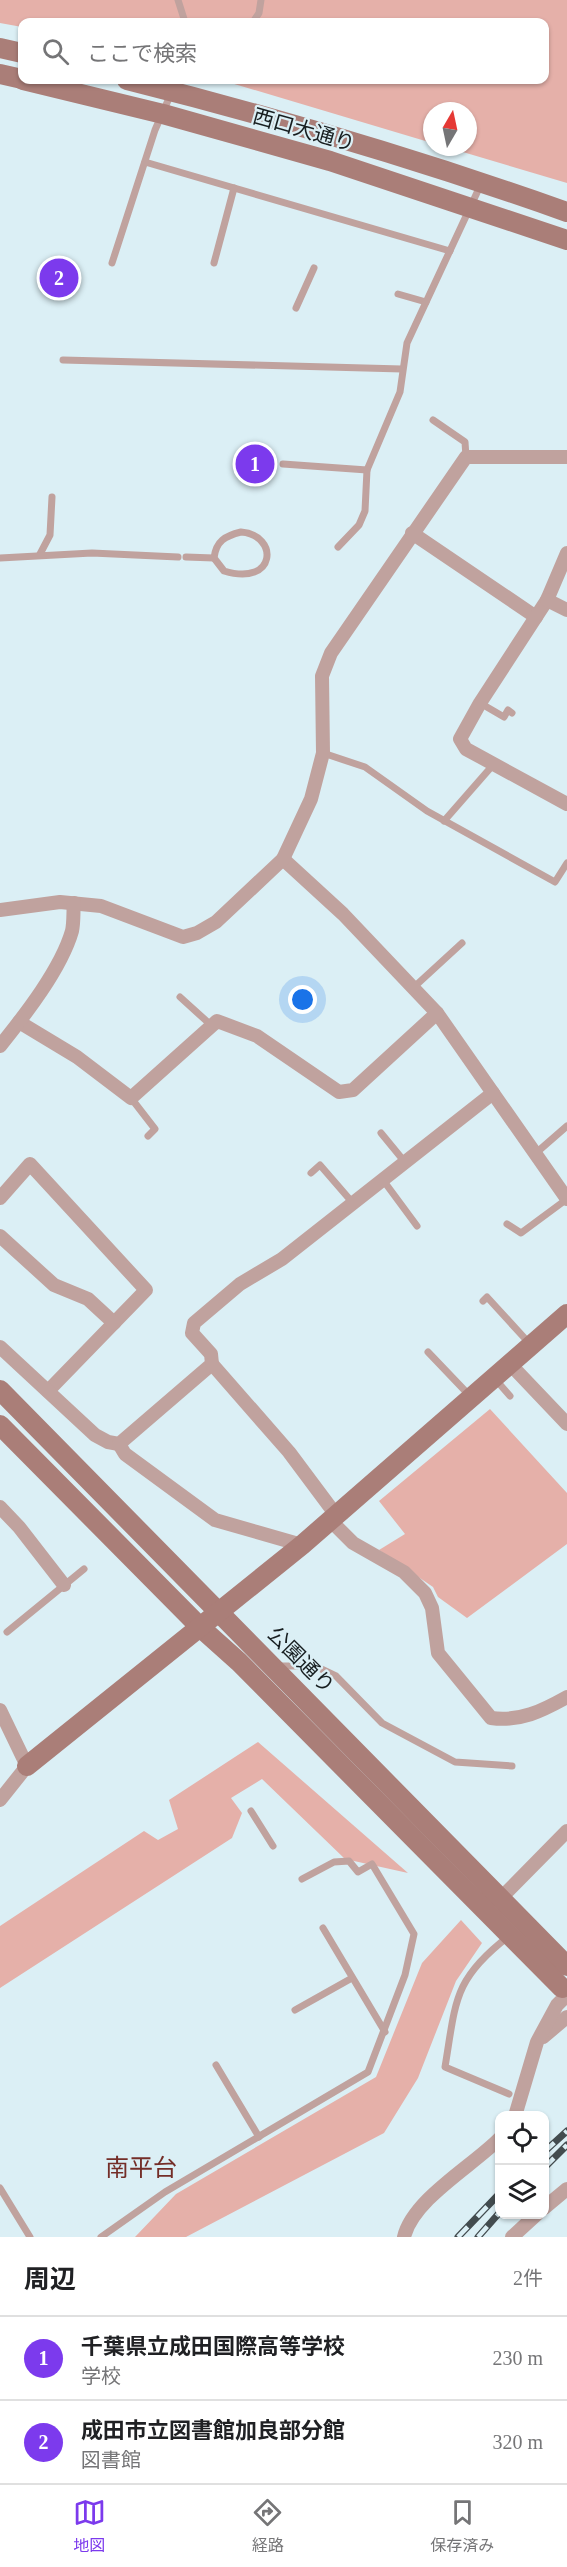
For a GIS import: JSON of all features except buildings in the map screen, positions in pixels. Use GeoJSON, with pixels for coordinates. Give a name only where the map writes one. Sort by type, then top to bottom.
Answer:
{"type":"FeatureCollection","features":[{"type":"Feature","properties":{"kind":"street"},"geometry":{"type":"LineString","coordinates":[[0,48],[18,52]]}},
{"type":"Feature","properties":{"kind":"street","name":"西口大通り"},"geometry":{"type":"LineString","coordinates":[[0,74],[18,78]]}},
{"type":"Feature","properties":{"kind":"street","name":"西口大通り"},"geometry":{"type":"LineString","coordinates":[[43,84],[163,114],[330,161],[567,240]]}},
{"type":"Feature","properties":{"kind":"street","name":"西口大通り"},"geometry":{"type":"LineString","coordinates":[[175,85],[482,182],[567,212]]}},
{"type":"Feature","properties":{"kind":"street"},"geometry":{"type":"LineString","coordinates":[[0,910],[60,902],[101,906],[183,937],[197,933],[216,922],[283,859],[311,800],[323,753],[322,676],[331,653],[466,456],[567,457]]}},
{"type":"Feature","properties":{"kind":"street"},"geometry":{"type":"LineString","coordinates":[[412,533],[536,617]]}},
{"type":"Feature","properties":{"kind":"street"},"geometry":{"type":"LineString","coordinates":[[567,554],[547,600],[480,703],[460,739],[466,748],[493,765],[567,804]]}},
{"type":"Feature","properties":{"kind":"street"},"geometry":{"type":"LineString","coordinates":[[547,600],[567,610]]}},
{"type":"Feature","properties":{"kind":"street"},"geometry":{"type":"LineString","coordinates":[[283,859],[343,914],[437,1013],[567,1199]]}},
{"type":"Feature","properties":{"kind":"street"},"geometry":{"type":"LineString","coordinates":[[0,1046],[19,1022],[64,952],[72,929],[74,903]]}},
{"type":"Feature","properties":{"kind":"street"},"geometry":{"type":"LineString","coordinates":[[19,1022],[77,1057],[131,1098],[217,1021],[257,1036],[339,1092],[345,1093],[352,1090],[437,1013]]}},
{"type":"Feature","properties":{"kind":"street"},"geometry":{"type":"LineString","coordinates":[[493,1093],[382,1178],[282,1259],[240,1284],[194,1323],[192,1333],[211,1354],[212,1364],[289,1452],[353,1543],[404,1572],[425,1593],[432,1608],[438,1653],[491,1718],[504,1720],[530,1716],[567,1697]]}},
{"type":"Feature","properties":{"kind":"street"},"geometry":{"type":"LineString","coordinates":[[0,1198],[30,1164],[146,1290],[48,1391]]}},
{"type":"Feature","properties":{"kind":"street"},"geometry":{"type":"LineString","coordinates":[[0,1236],[54,1285],[88,1299],[114,1323]]}},
{"type":"Feature","properties":{"kind":"street"},"geometry":{"type":"LineString","coordinates":[[0,1800],[27,1766],[302,1545],[566,1317]]}},
{"type":"Feature","properties":{"kind":"street"},"geometry":{"type":"LineString","coordinates":[[0,1347],[95,1435],[108,1442],[119,1444],[125,1454],[215,1520],[302,1545]]}},
{"type":"Feature","properties":{"kind":"street"},"geometry":{"type":"LineString","coordinates":[[119,1444],[212,1364]]}},
{"type":"Feature","properties":{"kind":"street"},"geometry":{"type":"LineString","coordinates":[[510,1364],[567,1425]]}},
{"type":"Feature","properties":{"kind":"street","name":"公園通り"},"geometry":{"type":"LineString","coordinates":[[0,1390],[567,1966]]}},
{"type":"Feature","properties":{"kind":"street"},"geometry":{"type":"LineString","coordinates":[[0,1425],[201,1628],[239,1662],[565,1992],[537,2042],[515,2111]]}},
{"type":"Feature","properties":{"kind":"street"},"geometry":{"type":"LineString","coordinates":[[0,1508],[19,1527],[64,1585]]}},
{"type":"Feature","properties":{"kind":"street"},"geometry":{"type":"LineString","coordinates":[[0,1710],[27,1766]]}},
{"type":"Feature","properties":{"kind":"street"},"geometry":{"type":"LineString","coordinates":[[501,1898],[566,1834]]}},
{"type":"Feature","properties":{"kind":"street"},"geometry":{"type":"LineString","coordinates":[[537,2042],[567,2017]]}},
{"type":"Feature","properties":{"kind":"street"},"geometry":{"type":"LineString","coordinates":[[404,2237],[418,2212],[459,2171],[495,2142]]}},
{"type":"Feature","properties":{"kind":"street"},"geometry":{"type":"LineString","coordinates":[[549,2204],[567,2189]]}},
{"type":"Feature","properties":{"kind":"street"},"geometry":{"type":"LineString","coordinates":[[512,2237],[532,2219]]}},
{"type":"Feature","properties":{"kind":"lane"},"geometry":{"type":"LineString","coordinates":[[178,0],[184,18]]}},
{"type":"Feature","properties":{"kind":"lane"},"geometry":{"type":"LineString","coordinates":[[256,18],[261,0]]}},
{"type":"Feature","properties":{"kind":"lane"},"geometry":{"type":"LineString","coordinates":[[112,263],[144,162],[175,85]]}},
{"type":"Feature","properties":{"kind":"lane"},"geometry":{"type":"LineString","coordinates":[[144,162],[450,251]]}},
{"type":"Feature","properties":{"kind":"lane"},"geometry":{"type":"LineString","coordinates":[[338,547],[359,525],[365,511],[367,470],[397,402],[407,343],[482,182]]}},
{"type":"Feature","properties":{"kind":"lane"},"geometry":{"type":"LineString","coordinates":[[214,262],[234,188]]}},
{"type":"Feature","properties":{"kind":"lane"},"geometry":{"type":"LineString","coordinates":[[297,308],[314,268]]}},
{"type":"Feature","properties":{"kind":"lane"},"geometry":{"type":"LineString","coordinates":[[399,294],[426,302]]}},
{"type":"Feature","properties":{"kind":"lane"},"geometry":{"type":"LineString","coordinates":[[63,360],[402,369]]}},
{"type":"Feature","properties":{"kind":"lane"},"geometry":{"type":"LineString","coordinates":[[433,420],[465,442],[466,456]]}},
{"type":"Feature","properties":{"kind":"lane"},"geometry":{"type":"LineString","coordinates":[[283,464],[367,470]]}},
{"type":"Feature","properties":{"kind":"lane"},"geometry":{"type":"LineString","coordinates":[[40,554],[50,535],[52,497]]}},
{"type":"Feature","properties":{"kind":"lane"},"geometry":{"type":"LineString","coordinates":[[241,532],[249,533],[260,540],[268,558],[260,570],[248,574],[224,571],[214,558],[215,548],[220,540],[241,532]]}},
{"type":"Feature","properties":{"kind":"lane"},"geometry":{"type":"LineString","coordinates":[[0,558],[40,554],[214,558]]}},
{"type":"Feature","properties":{"kind":"lane"},"geometry":{"type":"LineString","coordinates":[[480,703],[504,717],[508,710],[512,713]]}},
{"type":"Feature","properties":{"kind":"lane"},"geometry":{"type":"LineString","coordinates":[[323,753],[365,766],[444,821],[555,882],[567,863]]}},
{"type":"Feature","properties":{"kind":"lane"},"geometry":{"type":"LineString","coordinates":[[444,821],[493,765]]}},
{"type":"Feature","properties":{"kind":"lane"},"geometry":{"type":"LineString","coordinates":[[413,988],[462,943]]}},
{"type":"Feature","properties":{"kind":"lane"},"geometry":{"type":"LineString","coordinates":[[180,997],[212,1026]]}},
{"type":"Feature","properties":{"kind":"lane"},"geometry":{"type":"LineString","coordinates":[[131,1098],[155,1130],[148,1136]]}},
{"type":"Feature","properties":{"kind":"lane"},"geometry":{"type":"LineString","coordinates":[[536,1153],[567,1126]]}},
{"type":"Feature","properties":{"kind":"lane"},"geometry":{"type":"LineString","coordinates":[[381,1133],[404,1161]]}},
{"type":"Feature","properties":{"kind":"lane"},"geometry":{"type":"LineString","coordinates":[[311,1173],[320,1165],[352,1202]]}},
{"type":"Feature","properties":{"kind":"lane"},"geometry":{"type":"LineString","coordinates":[[382,1178],[417,1226]]}},
{"type":"Feature","properties":{"kind":"lane"},"geometry":{"type":"LineString","coordinates":[[507,1224],[521,1233],[567,1199]]}},
{"type":"Feature","properties":{"kind":"lane"},"geometry":{"type":"LineString","coordinates":[[483,1301],[487,1297],[531,1346]]}},
{"type":"Feature","properties":{"kind":"lane"},"geometry":{"type":"LineString","coordinates":[[428,1352],[471,1398]]}},
{"type":"Feature","properties":{"kind":"lane"},"geometry":{"type":"LineString","coordinates":[[494,1378],[510,1396]]}},
{"type":"Feature","properties":{"kind":"lane"},"geometry":{"type":"LineString","coordinates":[[7,1632],[84,1569]]}},
{"type":"Feature","properties":{"kind":"lane"},"geometry":{"type":"LineString","coordinates":[[274,1666],[315,1666],[336,1676],[382,1723],[455,1762],[512,1766]]}},
{"type":"Feature","properties":{"kind":"lane"},"geometry":{"type":"LineString","coordinates":[[251,1811],[273,1846]]}},
{"type":"Feature","properties":{"kind":"lane"},"geometry":{"type":"LineString","coordinates":[[101,2237],[165,2192],[368,2072],[405,1976],[414,1934],[372,1864],[358,1872],[349,1861],[334,1862],[302,1880]]}},
{"type":"Feature","properties":{"kind":"lane"},"geometry":{"type":"LineString","coordinates":[[323,1928],[385,2032]]}},
{"type":"Feature","properties":{"kind":"lane"},"geometry":{"type":"LineString","coordinates":[[509,2094],[445,2067],[454,2009],[465,1979],[478,1961],[510,1936]]}},
{"type":"Feature","properties":{"kind":"lane"},"geometry":{"type":"LineString","coordinates":[[295,2010],[352,1978]]}},
{"type":"Feature","properties":{"kind":"lane"},"geometry":{"type":"LineString","coordinates":[[216,2066],[259,2137]]}},
{"type":"Feature","properties":{"kind":"lane"},"geometry":{"type":"LineString","coordinates":[[0,2188],[30,2237]]}},
{"type":"Feature","properties":{"kind":"shaded area"},"geometry":{"type":"Polygon","coordinates":[[[0,0],[567,0],[567,183],[476,156],[477,102],[423,102],[423,140],[234,84],[549,84],[549,18],[18,18],[18,26],[0,23],[0,0]]]}},
{"type":"Feature","properties":{"kind":"shaded area"},"geometry":{"type":"Polygon","coordinates":[[[490,1409],[567,1493],[567,1544],[467,1618],[438,1597],[433,1587],[379,1550],[405,1534],[379,1501],[490,1409]]]}},
{"type":"Feature","properties":{"kind":"shaded area"},"geometry":{"type":"Polygon","coordinates":[[[258,1742],[408,1873],[345,1859],[262,1779],[231,1798],[242,1813],[232,1838],[0,1988],[0,1926],[144,1831],[158,1840],[178,1829],[169,1800],[258,1742]]]}},
{"type":"Feature","properties":{"kind":"shaded area"},"geometry":{"type":"Polygon","coordinates":[[[461,1920],[482,1943],[456,1981],[418,2078],[384,2133],[186,2237],[135,2237],[176,2194],[376,2077],[422,1963],[461,1920]]]}},
{"type":"Feature","properties":{"kind":"railway"},"geometry":{"type":"LineString","coordinates":[[549,2147],[567,2131]]}},
{"type":"Feature","properties":{"kind":"railway"},"geometry":{"type":"LineString","coordinates":[[547,2165],[567,2145]]}},
{"type":"Feature","properties":{"kind":"railway"},"geometry":{"type":"LineString","coordinates":[[458,2237],[495,2198]]}},
{"type":"Feature","properties":{"kind":"railway"},"geometry":{"type":"LineString","coordinates":[[478,2237],[495,2218]]}},
{"type":"Feature","properties":{"kind":"place","name":"成田市立図書館加良部分館"},"geometry":{"type":"Point","coordinates":[59,278]}},
{"type":"Feature","properties":{"kind":"place","name":"千葉県立成田国際高等学校"},"geometry":{"type":"Point","coordinates":[255,464]}},
{"type":"Feature","properties":{"kind":"district","name":"南平台"},"geometry":{"type":"Point","coordinates":[141,2168]}}]}
